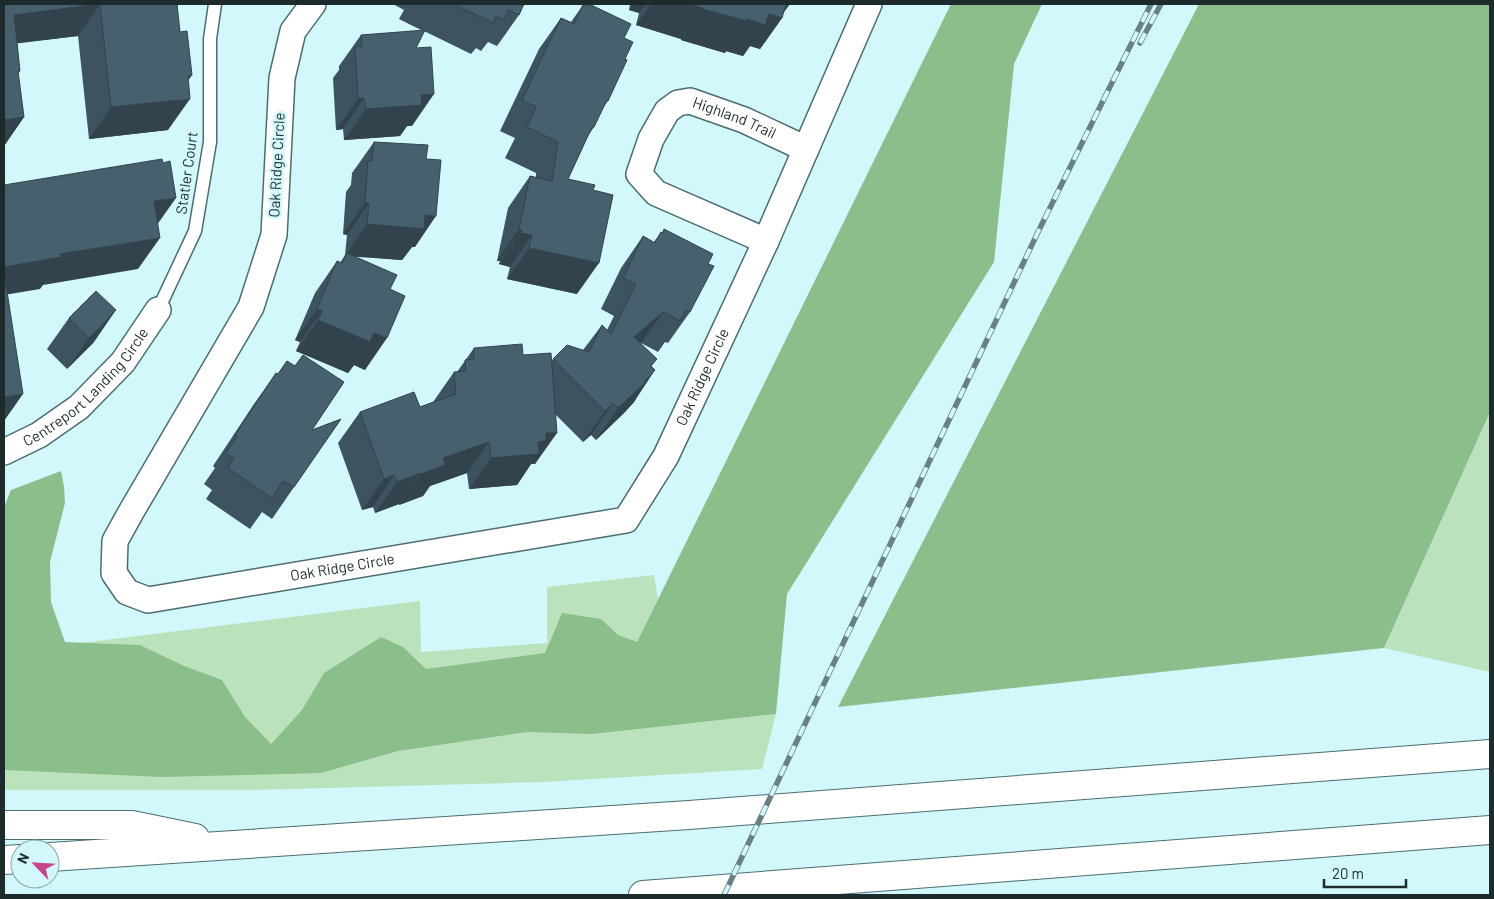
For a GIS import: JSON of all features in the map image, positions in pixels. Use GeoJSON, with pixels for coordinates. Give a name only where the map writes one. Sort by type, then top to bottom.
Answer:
{"type":"FeatureCollection","features":[{"type":"Feature","properties":{"kind":"highway"},"geometry":{"type":"LineString","coordinates":[[60,856],[689,816],[1490,754]]}},
{"type":"Feature","properties":{"kind":"highway"},"geometry":{"type":"LineString","coordinates":[[4,825],[132,825],[231,845]]}},
{"type":"Feature","properties":{"kind":"highway"},"geometry":{"type":"LineString","coordinates":[[643,895],[1490,830]]}},
{"type":"Feature","properties":{"kind":"street","name":"Oak Ridge Circle"},"geometry":{"type":"LineString","coordinates":[[313,4],[293,31],[282,78],[274,235],[251,307],[130,512],[116,541],[114,573],[127,592],[148,600],[626,520],[666,456],[766,241],[869,4]]}},
{"type":"Feature","properties":{"kind":"street","name":"Highland Trail"},"geometry":{"type":"LineString","coordinates":[[766,241],[656,193],[639,174],[651,139],[667,112],[678,103],[690,101],[744,120],[806,149]]}},
{"type":"Feature","properties":{"kind":"street","name":"Centreport Landing Circle"},"geometry":{"type":"LineString","coordinates":[[4,452],[39,435],[79,407],[123,362],[158,310]]}},
{"type":"Feature","properties":{"kind":"lane","name":"Statler Court"},"geometry":{"type":"LineString","coordinates":[[158,310],[195,231],[210,142],[210,39],[215,4]]}},
{"type":"Feature","properties":{"kind":"green space"},"geometry":{"type":"Polygon","coordinates":[[[951,4],[1042,4],[1014,64],[994,262],[787,594],[776,714],[592,734],[527,732],[398,751],[321,773],[162,777],[4,770],[4,507],[11,490],[61,471],[65,503],[50,562],[51,602],[65,642],[140,645],[184,666],[222,680],[245,717],[271,744],[302,710],[324,673],[381,637],[403,647],[426,669],[545,653],[562,613],[601,619],[618,635],[637,642],[951,4]]]}},
{"type":"Feature","properties":{"kind":"green space"},"geometry":{"type":"Polygon","coordinates":[[[1199,4],[1490,4],[1490,412],[1384,648],[838,707],[1199,4]]]}},
{"type":"Feature","properties":{"kind":"green space"},"geometry":{"type":"Polygon","coordinates":[[[1490,412],[1490,672],[1384,648],[1490,412]]]}},
{"type":"Feature","properties":{"kind":"green space"},"geometry":{"type":"Polygon","coordinates":[[[654,575],[658,599],[637,643],[702,722],[776,714],[762,769],[543,782],[250,790],[4,790],[4,640],[49,647],[420,601],[421,652],[547,643],[547,587],[654,575]]]}},
{"type":"Feature","properties":{"kind":"building"},"geometry":{"type":"Polygon","coordinates":[[[4,4],[100,4],[14,15],[24,117],[4,120],[4,4]]]}},
{"type":"Feature","properties":{"kind":"building"},"geometry":{"type":"Polygon","coordinates":[[[100,4],[177,4],[180,32],[187,31],[192,75],[188,76],[190,99],[111,107],[100,4]]]}},
{"type":"Feature","properties":{"kind":"building"},"geometry":{"type":"Polygon","coordinates":[[[454,4],[524,4],[519,15],[508,10],[503,20],[496,16],[493,23],[454,4]]]}},
{"type":"Feature","properties":{"kind":"building"},"geometry":{"type":"Polygon","coordinates":[[[587,4],[631,24],[624,38],[633,42],[608,101],[594,127],[592,127],[568,179],[595,185],[593,190],[613,195],[599,263],[529,248],[532,235],[521,233],[522,230],[519,229],[530,176],[552,181],[558,142],[527,127],[536,107],[522,100],[561,18],[574,24],[583,5],[586,6],[587,4]]]}},
{"type":"Feature","properties":{"kind":"building"},"geometry":{"type":"Polygon","coordinates":[[[689,4],[786,4],[782,18],[769,14],[765,25],[689,4]]]}},
{"type":"Feature","properties":{"kind":"building"},"geometry":{"type":"Polygon","coordinates":[[[425,30],[416,48],[431,47],[434,94],[421,95],[422,105],[366,109],[364,98],[358,99],[355,47],[362,46],[361,35],[425,30]]]}},
{"type":"Feature","properties":{"kind":"building"},"geometry":{"type":"Polygon","coordinates":[[[374,142],[428,145],[426,159],[441,160],[436,216],[425,215],[424,229],[367,224],[369,203],[365,203],[368,160],[372,161],[374,142]]]}},
{"type":"Feature","properties":{"kind":"building"},"geometry":{"type":"Polygon","coordinates":[[[162,159],[163,163],[170,161],[176,198],[154,201],[160,238],[59,254],[62,257],[4,267],[4,185],[162,159]]]}},
{"type":"Feature","properties":{"kind":"building"},"geometry":{"type":"Polygon","coordinates":[[[664,229],[713,254],[708,264],[714,266],[690,312],[686,310],[680,321],[663,312],[634,337],[657,359],[651,366],[655,370],[646,382],[618,408],[613,403],[605,411],[553,359],[567,345],[589,352],[602,325],[611,334],[636,284],[623,278],[643,236],[655,243],[664,229]]]}},
{"type":"Feature","properties":{"kind":"building"},"geometry":{"type":"Polygon","coordinates":[[[347,253],[397,275],[390,289],[405,296],[387,338],[374,333],[370,342],[318,320],[322,311],[317,309],[337,261],[342,263],[347,253]]]}},
{"type":"Feature","properties":{"kind":"building"},"geometry":{"type":"Polygon","coordinates":[[[6,285],[23,394],[4,397],[4,286],[6,285]]]}},
{"type":"Feature","properties":{"kind":"building"},"geometry":{"type":"Polygon","coordinates":[[[96,291],[116,310],[89,338],[69,318],[96,291]]]}},
{"type":"Feature","properties":{"kind":"building"},"geometry":{"type":"Polygon","coordinates":[[[522,344],[523,355],[551,353],[557,433],[546,433],[546,441],[538,442],[539,454],[491,458],[489,442],[443,458],[445,465],[421,474],[397,482],[394,475],[384,479],[360,412],[414,392],[420,407],[456,394],[454,372],[466,371],[465,360],[474,359],[474,348],[522,344]]]}},
{"type":"Feature","properties":{"kind":"building"},"geometry":{"type":"Polygon","coordinates":[[[303,355],[344,382],[312,430],[341,419],[294,487],[283,481],[272,498],[228,468],[234,458],[226,453],[237,437],[235,435],[276,373],[278,374],[287,361],[295,366],[303,355]]]}},
{"type":"Feature","properties":{"kind":"railway"},"geometry":{"type":"LineString","coordinates":[[724,895],[1038,232],[1151,4]]}},
{"type":"Feature","properties":{"kind":"railway"},"geometry":{"type":"LineString","coordinates":[[1140,43],[1161,4]]}}]}
